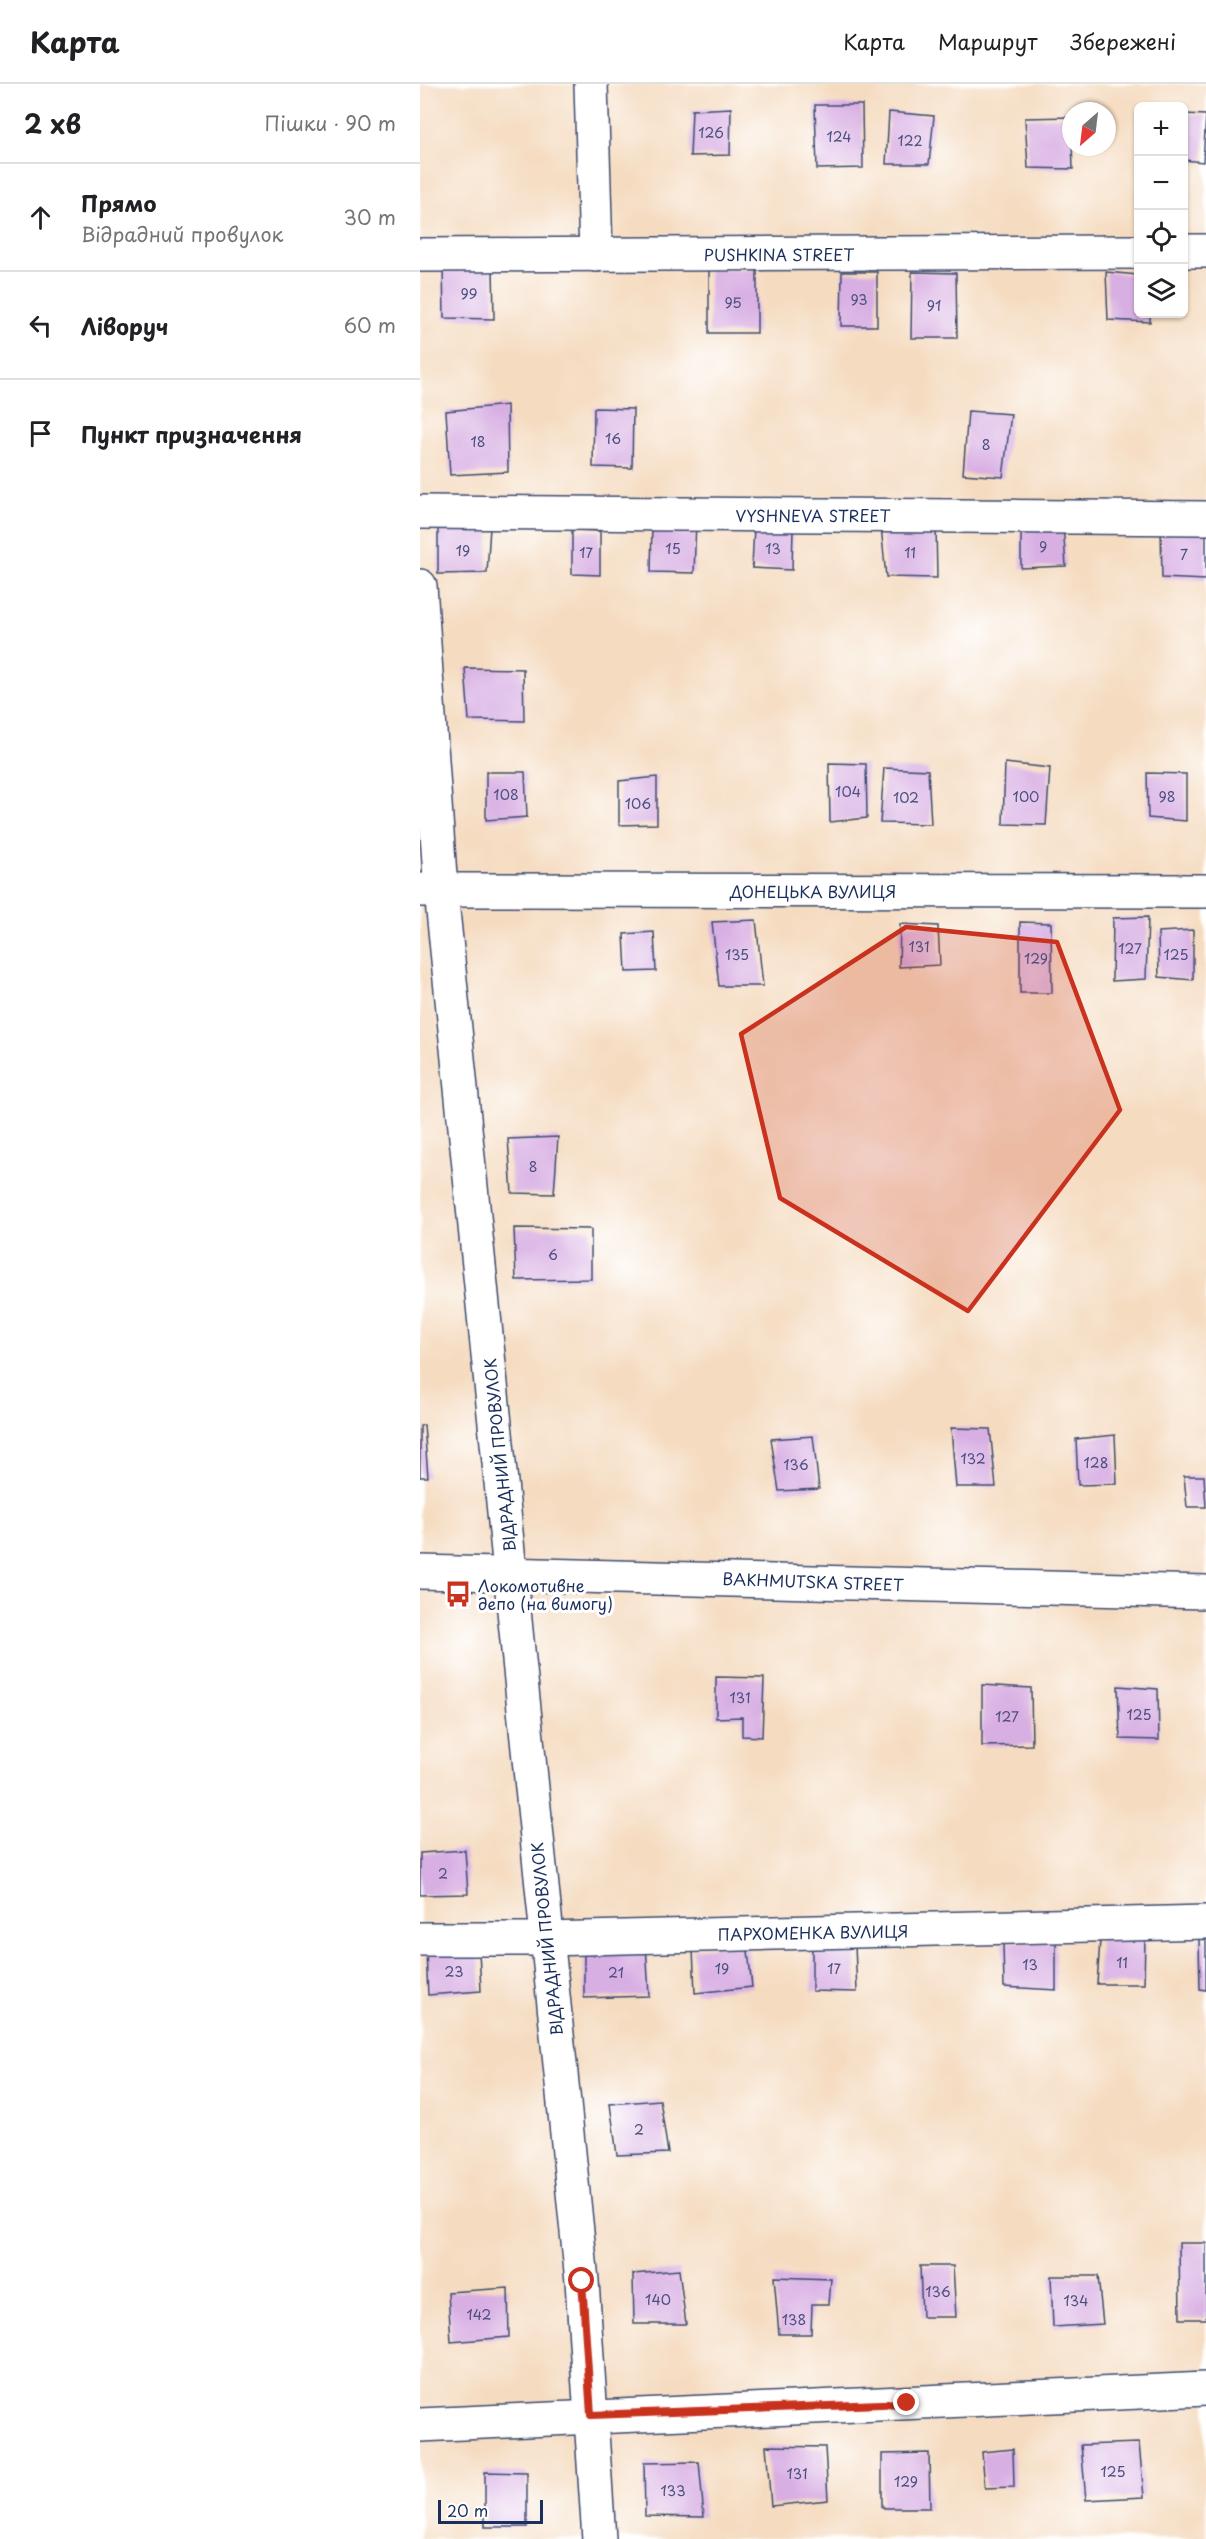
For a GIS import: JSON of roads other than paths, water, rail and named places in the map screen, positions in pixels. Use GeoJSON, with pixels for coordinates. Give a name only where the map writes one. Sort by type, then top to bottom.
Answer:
{"type":"FeatureCollection","features":[{"type":"Feature","properties":{"kind":"street"},"geometry":{"type":"LineString","coordinates":[[591,84],[596,255]]}},
{"type":"Feature","properties":{"kind":"street"},"geometry":{"type":"LineString","coordinates":[[1188,251],[1206,251]]}},
{"type":"Feature","properties":{"kind":"street","name":"PUSHKINA STREET"},"geometry":{"type":"LineString","coordinates":[[420,255],[1134,252]]}},
{"type":"Feature","properties":{"kind":"street","name":"VYSHNEVA STREET"},"geometry":{"type":"LineString","coordinates":[[420,512],[1206,518]]}},
{"type":"Feature","properties":{"kind":"street","name":"ВІДРАДНИЙ ПРОВУЛОК"},"geometry":{"type":"LineString","coordinates":[[420,586],[430,890],[511,1573],[582,2281],[599,2539]]}},
{"type":"Feature","properties":{"kind":"street","name":"ДОНЕЦЬКА ВУЛИЦЯ"},"geometry":{"type":"LineString","coordinates":[[430,890],[1206,891]]}},
{"type":"Feature","properties":{"kind":"street","name":"BAKHMUTSKA STREET"},"geometry":{"type":"LineString","coordinates":[[420,1572],[1206,1593]]}},
{"type":"Feature","properties":{"kind":"street","name":"ПАРХОМЕНКА ВУЛИЦЯ"},"geometry":{"type":"LineString","coordinates":[[420,1939],[546,1939],[1206,1922]]}},
{"type":"Feature","properties":{"kind":"street"},"geometry":{"type":"LineString","coordinates":[[420,2425],[591,2415],[1206,2389]]}},
{"type":"Feature","properties":{"kind":"place","name":"Локомотивне депо (на вимогу)"},"geometry":{"type":"Point","coordinates":[458,1594]}}]}
